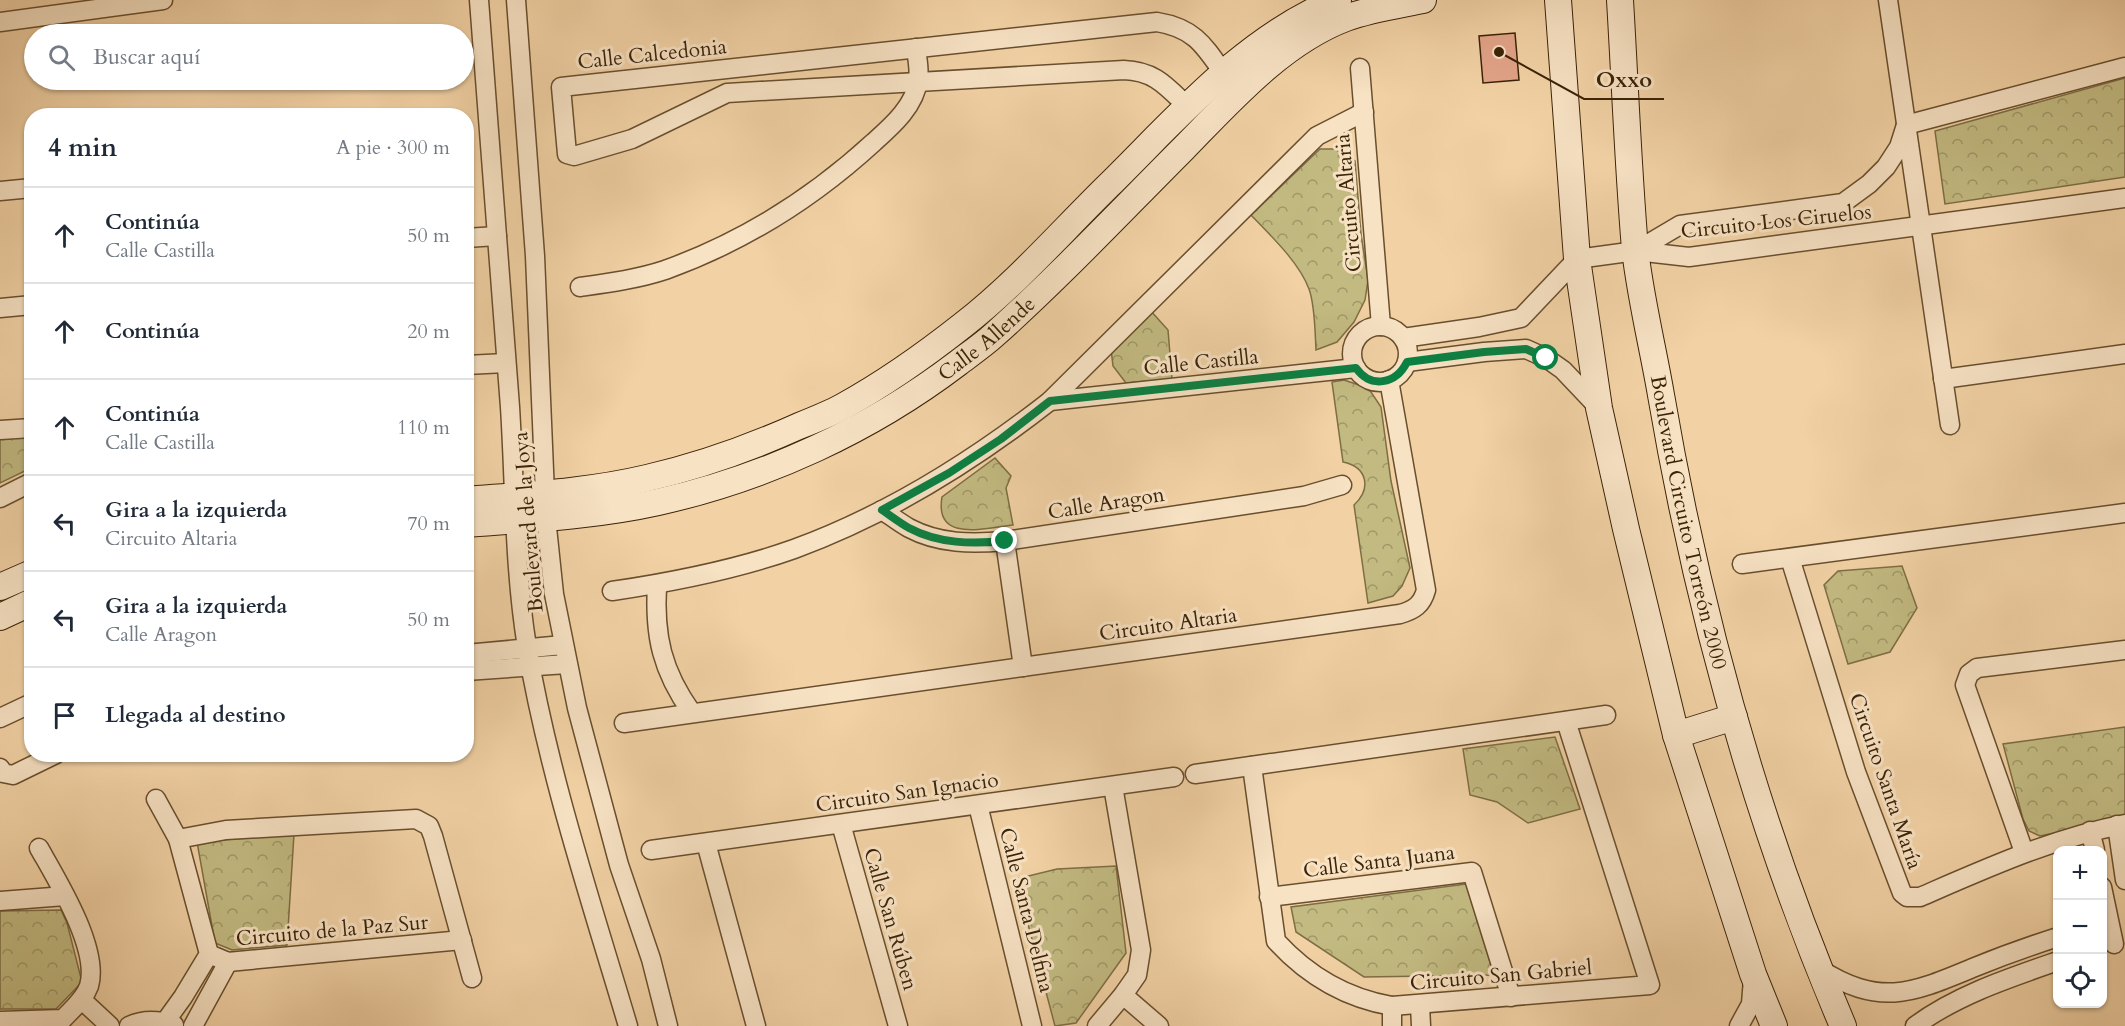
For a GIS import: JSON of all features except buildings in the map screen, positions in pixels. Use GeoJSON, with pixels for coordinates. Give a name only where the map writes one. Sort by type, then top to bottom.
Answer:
{"type":"FeatureCollection","features":[{"type":"Feature","properties":{"kind":"street"},"geometry":{"type":"LineString","coordinates":[[0,22],[51,8],[163,0]]}},
{"type":"Feature","properties":{"kind":"street","name":"Boulevard de la Joya"},"geometry":{"type":"LineString","coordinates":[[479,0],[506,363],[514,508],[528,648],[552,762],[581,874],[628,1026]]}},
{"type":"Feature","properties":{"kind":"street","name":"Boulevard de la Joya"},"geometry":{"type":"LineString","coordinates":[[516,0],[535,256],[546,506],[554,594],[567,664],[620,865],[651,959],[668,1026]]}},
{"type":"Feature","properties":{"kind":"street","name":"Calle Allende"},"geometry":{"type":"LineString","coordinates":[[546,506],[711,461],[773,438],[842,407],[910,364],[964,325],[1014,281],[1188,107],[1262,41],[1289,24],[1338,0]]}},
{"type":"Feature","properties":{"kind":"street","name":"Calle Allende"},"geometry":{"type":"LineString","coordinates":[[474,501],[514,508],[546,506],[597,513],[658,502],[715,487],[778,465],[852,433],[926,388],[992,337],[1259,72],[1309,37],[1346,18],[1423,0]]}},
{"type":"Feature","properties":{"kind":"street"},"geometry":{"type":"LineString","coordinates":[[1557,0],[1577,259],[1599,408],[1676,735],[1753,974],[1774,1026]]}},
{"type":"Feature","properties":{"kind":"street","name":"Boulevard Circuito Torreón 2000"},"geometry":{"type":"LineString","coordinates":[[1620,0],[1636,251],[1674,472],[1701,590],[1734,717],[1774,843],[1818,968],[1843,1026]]}},
{"type":"Feature","properties":{"kind":"street","name":"Circuito Los Ciruelos"},"geometry":{"type":"LineString","coordinates":[[1888,0],[1950,425]]}},
{"type":"Feature","properties":{"kind":"street","name":"Calle Calcedonia"},"geometry":{"type":"LineString","coordinates":[[1188,107],[1163,83],[1138,70],[918,80],[727,93],[632,139],[574,156],[567,154],[562,86],[1157,22],[1171,24],[1195,36],[1224,74]]}},
{"type":"Feature","properties":{"kind":"street"},"geometry":{"type":"LineString","coordinates":[[580,287],[619,281],[664,270],[732,242],[788,210],[847,167],[892,126],[912,98],[918,80],[916,48]]}},
{"type":"Feature","properties":{"kind":"street"},"geometry":{"type":"LineString","coordinates":[[1906,124],[2125,67]]}},
{"type":"Feature","properties":{"kind":"street","name":"Circuito Altaria"},"geometry":{"type":"LineString","coordinates":[[1360,68],[1381,326]]}},
{"type":"Feature","properties":{"kind":"street"},"geometry":{"type":"LineString","coordinates":[[723,70],[727,93]]}},
{"type":"Feature","properties":{"kind":"street","name":"Circuito Altaria"},"geometry":{"type":"LineString","coordinates":[[612,591],[657,585],[710,573],[793,549],[882,510],[949,473],[1001,439],[1050,401],[1317,136],[1364,112]]}},
{"type":"Feature","properties":{"kind":"street","name":"Circuito Los Ciruelos"},"geometry":{"type":"LineString","coordinates":[[1636,251],[1680,225],[1843,203],[1869,184],[1886,167],[1899,147],[1906,124]]}},
{"type":"Feature","properties":{"kind":"street"},"geometry":{"type":"LineString","coordinates":[[0,191],[24,189]]}},
{"type":"Feature","properties":{"kind":"street","name":"Circuito Los Ciruelos"},"geometry":{"type":"LineString","coordinates":[[1577,259],[1636,251],[1689,257],[2125,198]]}},
{"type":"Feature","properties":{"kind":"street"},"geometry":{"type":"LineString","coordinates":[[1843,203],[1847,236]]}},
{"type":"Feature","properties":{"kind":"street"},"geometry":{"type":"LineString","coordinates":[[474,237],[497,236]]}},
{"type":"Feature","properties":{"kind":"street"},"geometry":{"type":"LineString","coordinates":[[1404,338],[1521,318],[1577,259]]}},
{"type":"Feature","properties":{"kind":"street"},"geometry":{"type":"LineString","coordinates":[[0,308],[24,306]]}},
{"type":"Feature","properties":{"kind":"street"},"geometry":{"type":"LineString","coordinates":[[1521,318],[1526,349]]}},
{"type":"Feature","properties":{"kind":"street"},"geometry":{"type":"LineString","coordinates":[[1381,326],[1394,329],[1404,338],[1408,354],[1407,362],[1397,377],[1383,382],[1370,380],[1356,368],[1352,359],[1352,349],[1356,340],[1371,327],[1381,326]]}},
{"type":"Feature","properties":{"kind":"street"},"geometry":{"type":"LineString","coordinates":[[1456,330],[1459,355]]}},
{"type":"Feature","properties":{"kind":"street"},"geometry":{"type":"LineString","coordinates":[[1407,362],[1526,349],[1546,358],[1563,370],[1599,408]]}},
{"type":"Feature","properties":{"kind":"street"},"geometry":{"type":"LineString","coordinates":[[1943,379],[2125,354]]}},
{"type":"Feature","properties":{"kind":"street"},"geometry":{"type":"LineString","coordinates":[[474,365],[506,363]]}},
{"type":"Feature","properties":{"kind":"street","name":"Calle Castilla"},"geometry":{"type":"LineString","coordinates":[[1050,401],[1356,368]]}},
{"type":"Feature","properties":{"kind":"street","name":"Circuito Altaria"},"geometry":{"type":"LineString","coordinates":[[624,723],[1412,611],[1420,604],[1426,590],[1389,380]]}},
{"type":"Feature","properties":{"kind":"street"},"geometry":{"type":"LineString","coordinates":[[0,430],[24,428]]}},
{"type":"Feature","properties":{"kind":"street"},"geometry":{"type":"LineString","coordinates":[[0,498],[24,486]]}},
{"type":"Feature","properties":{"kind":"street","name":"Calle Aragon"},"geometry":{"type":"LineString","coordinates":[[882,510],[910,529],[949,541],[976,544],[1305,496],[1342,486]]}},
{"type":"Feature","properties":{"kind":"street","name":"Calle Allende"},"geometry":{"type":"LineString","coordinates":[[474,521],[514,508]]}},
{"type":"Feature","properties":{"kind":"street"},"geometry":{"type":"LineString","coordinates":[[1742,564],[2125,513]]}},
{"type":"Feature","properties":{"kind":"street"},"geometry":{"type":"LineString","coordinates":[[1005,541],[1023,667]]}},
{"type":"Feature","properties":{"kind":"street","name":"Circuito Santa María"},"geometry":{"type":"LineString","coordinates":[[1790,558],[1856,772],[1902,893],[1907,897],[1920,897],[2024,852],[2090,831],[2121,825],[2125,880]]}},
{"type":"Feature","properties":{"kind":"street"},"geometry":{"type":"LineString","coordinates":[[0,588],[24,577]]}},
{"type":"Feature","properties":{"kind":"street"},"geometry":{"type":"LineString","coordinates":[[657,585],[655,612],[658,640],[677,691],[692,713]]}},
{"type":"Feature","properties":{"kind":"street"},"geometry":{"type":"LineString","coordinates":[[0,617],[24,606]]}},
{"type":"Feature","properties":{"kind":"street"},"geometry":{"type":"LineString","coordinates":[[474,653],[563,645]]}},
{"type":"Feature","properties":{"kind":"street"},"geometry":{"type":"LineString","coordinates":[[2024,852],[1965,685],[1969,674],[1977,668],[2125,650]]}},
{"type":"Feature","properties":{"kind":"street"},"geometry":{"type":"LineString","coordinates":[[474,671],[567,664]]}},
{"type":"Feature","properties":{"kind":"street"},"geometry":{"type":"LineString","coordinates":[[0,718],[24,707]]}},
{"type":"Feature","properties":{"kind":"street"},"geometry":{"type":"LineString","coordinates":[[1195,774],[1606,716]]}},
{"type":"Feature","properties":{"kind":"street"},"geometry":{"type":"LineString","coordinates":[[1676,735],[1734,717]]}},
{"type":"Feature","properties":{"kind":"street","name":"Circuito San Gabriel"},"geometry":{"type":"LineString","coordinates":[[1252,766],[1276,941],[1294,961],[1330,985],[1352,996],[1392,1006],[1650,985],[1566,721]]}},
{"type":"Feature","properties":{"kind":"street"},"geometry":{"type":"LineString","coordinates":[[0,768],[3,772],[13,775],[40,762]]}},
{"type":"Feature","properties":{"kind":"street","name":"Circuito San Ignacio"},"geometry":{"type":"LineString","coordinates":[[651,850],[1174,777]]}},
{"type":"Feature","properties":{"kind":"street"},"geometry":{"type":"LineString","coordinates":[[1108,1023],[1137,975],[1141,950],[1113,786]]}},
{"type":"Feature","properties":{"kind":"street"},"geometry":{"type":"LineString","coordinates":[[129,1026],[143,1021],[170,1024],[209,954],[178,838],[156,799]]}},
{"type":"Feature","properties":{"kind":"street","name":"Calle Santa Delfina"},"geometry":{"type":"LineString","coordinates":[[978,805],[1032,1026]]}},
{"type":"Feature","properties":{"kind":"street"},"geometry":{"type":"LineString","coordinates":[[178,838],[226,830],[416,819],[429,826],[472,978]]}},
{"type":"Feature","properties":{"kind":"street","name":"Calle San Rúben"},"geometry":{"type":"LineString","coordinates":[[841,824],[898,1026]]}},
{"type":"Feature","properties":{"kind":"street"},"geometry":{"type":"LineString","coordinates":[[2090,831],[2094,846]]}},
{"type":"Feature","properties":{"kind":"street"},"geometry":{"type":"LineString","coordinates":[[706,843],[756,1026]]}},
{"type":"Feature","properties":{"kind":"street"},"geometry":{"type":"LineString","coordinates":[[0,1021],[68,1022],[88,989],[90,970],[85,943],[66,896],[39,848]]}},
{"type":"Feature","properties":{"kind":"street","name":"Calle Santa Juana"},"geometry":{"type":"LineString","coordinates":[[1269,897],[1472,872],[1511,997]]}},
{"type":"Feature","properties":{"kind":"street"},"geometry":{"type":"LineString","coordinates":[[0,901],[66,896]]}},
{"type":"Feature","properties":{"kind":"street"},"geometry":{"type":"LineString","coordinates":[[2107,900],[2112,918],[2114,945]]}},
{"type":"Feature","properties":{"kind":"street"},"geometry":{"type":"LineString","coordinates":[[1818,968],[1856,987],[1876,992],[1896,993],[1921,989],[2053,939]]}},
{"type":"Feature","properties":{"kind":"street","name":"Circuito de la Paz Sur"},"geometry":{"type":"LineString","coordinates":[[209,954],[228,962],[462,940]]}},
{"type":"Feature","properties":{"kind":"street"},"geometry":{"type":"LineString","coordinates":[[193,1026],[228,962]]}},
{"type":"Feature","properties":{"kind":"street"},"geometry":{"type":"LineString","coordinates":[[1915,1026],[1951,1004],[2012,977],[2053,963]]}},
{"type":"Feature","properties":{"kind":"street"},"geometry":{"type":"LineString","coordinates":[[1739,1026],[1751,1004],[1753,974]]}},
{"type":"Feature","properties":{"kind":"street"},"geometry":{"type":"LineString","coordinates":[[1123,995],[1159,1026]]}},
{"type":"Feature","properties":{"kind":"street"},"geometry":{"type":"LineString","coordinates":[[82,1000],[110,1026]]}},
{"type":"Feature","properties":{"kind":"street"},"geometry":{"type":"LineString","coordinates":[[1420,1005],[1420,1026]]}},
{"type":"Feature","properties":{"kind":"street"},"geometry":{"type":"LineString","coordinates":[[1392,1006],[1392,1026]]}},
{"type":"Feature","properties":{"kind":"green space"},"geometry":{"type":"Polygon","coordinates":[[[2125,78],[2125,177],[1945,204],[1935,131],[2125,78]]]}},
{"type":"Feature","properties":{"kind":"green space"},"geometry":{"type":"Polygon","coordinates":[[[1320,149],[1335,149],[1355,161],[1361,234],[1368,280],[1365,300],[1354,322],[1337,342],[1316,350],[1309,289],[1283,249],[1251,215],[1320,149]]]}},
{"type":"Feature","properties":{"kind":"green space"},"geometry":{"type":"Polygon","coordinates":[[[1150,310],[1168,330],[1172,379],[1126,383],[1113,366],[1111,349],[1150,310]]]}},
{"type":"Feature","properties":{"kind":"green space"},"geometry":{"type":"Polygon","coordinates":[[[1344,380],[1362,386],[1371,392],[1381,407],[1391,481],[1410,568],[1402,586],[1393,596],[1368,603],[1354,505],[1360,498],[1365,485],[1362,473],[1357,468],[1343,462],[1332,382],[1344,380]]]}},
{"type":"Feature","properties":{"kind":"green space"},"geometry":{"type":"Polygon","coordinates":[[[24,437],[24,471],[0,483],[0,439],[24,437]]]}},
{"type":"Feature","properties":{"kind":"green space"},"geometry":{"type":"Polygon","coordinates":[[[995,458],[1011,476],[1006,488],[1013,525],[976,530],[954,527],[946,521],[942,512],[942,497],[995,458]]]}},
{"type":"Feature","properties":{"kind":"green space"},"geometry":{"type":"Polygon","coordinates":[[[1902,566],[1917,608],[1890,652],[1848,664],[1824,585],[1838,571],[1902,566]]]}},
{"type":"Feature","properties":{"kind":"green space"},"geometry":{"type":"Polygon","coordinates":[[[2125,727],[2125,818],[2040,836],[2029,831],[2023,819],[2003,744],[2125,727]]]}},
{"type":"Feature","properties":{"kind":"green space"},"geometry":{"type":"Polygon","coordinates":[[[1555,737],[1580,809],[1528,823],[1497,802],[1470,795],[1463,749],[1555,737]]]}},
{"type":"Feature","properties":{"kind":"green space"},"geometry":{"type":"Polygon","coordinates":[[[294,834],[287,945],[232,950],[215,943],[197,842],[294,834]]]}},
{"type":"Feature","properties":{"kind":"green space"},"geometry":{"type":"Polygon","coordinates":[[[1116,866],[1126,953],[1076,1023],[1055,1026],[1016,879],[1057,869],[1116,866]]]}},
{"type":"Feature","properties":{"kind":"green space"},"geometry":{"type":"Polygon","coordinates":[[[1466,884],[1494,975],[1364,977],[1296,932],[1291,907],[1466,884]]]}},
{"type":"Feature","properties":{"kind":"green space"},"geometry":{"type":"Polygon","coordinates":[[[61,910],[67,923],[82,982],[56,1009],[0,1009],[0,911],[61,910]]]}},
{"type":"Feature","properties":{"kind":"place","name":"Oxxo"},"geometry":{"type":"Point","coordinates":[1499,52]}},
{"type":"Feature","properties":{"kind":"route"},"geometry":{"type":"LineString","coordinates":[[1005,541],[976,544],[949,541],[910,529],[882,510],[949,473],[1001,439],[1050,401],[1356,368],[1370,380],[1383,382],[1397,377],[1407,362],[1484,352],[1526,349],[1546,358]]}}]}
